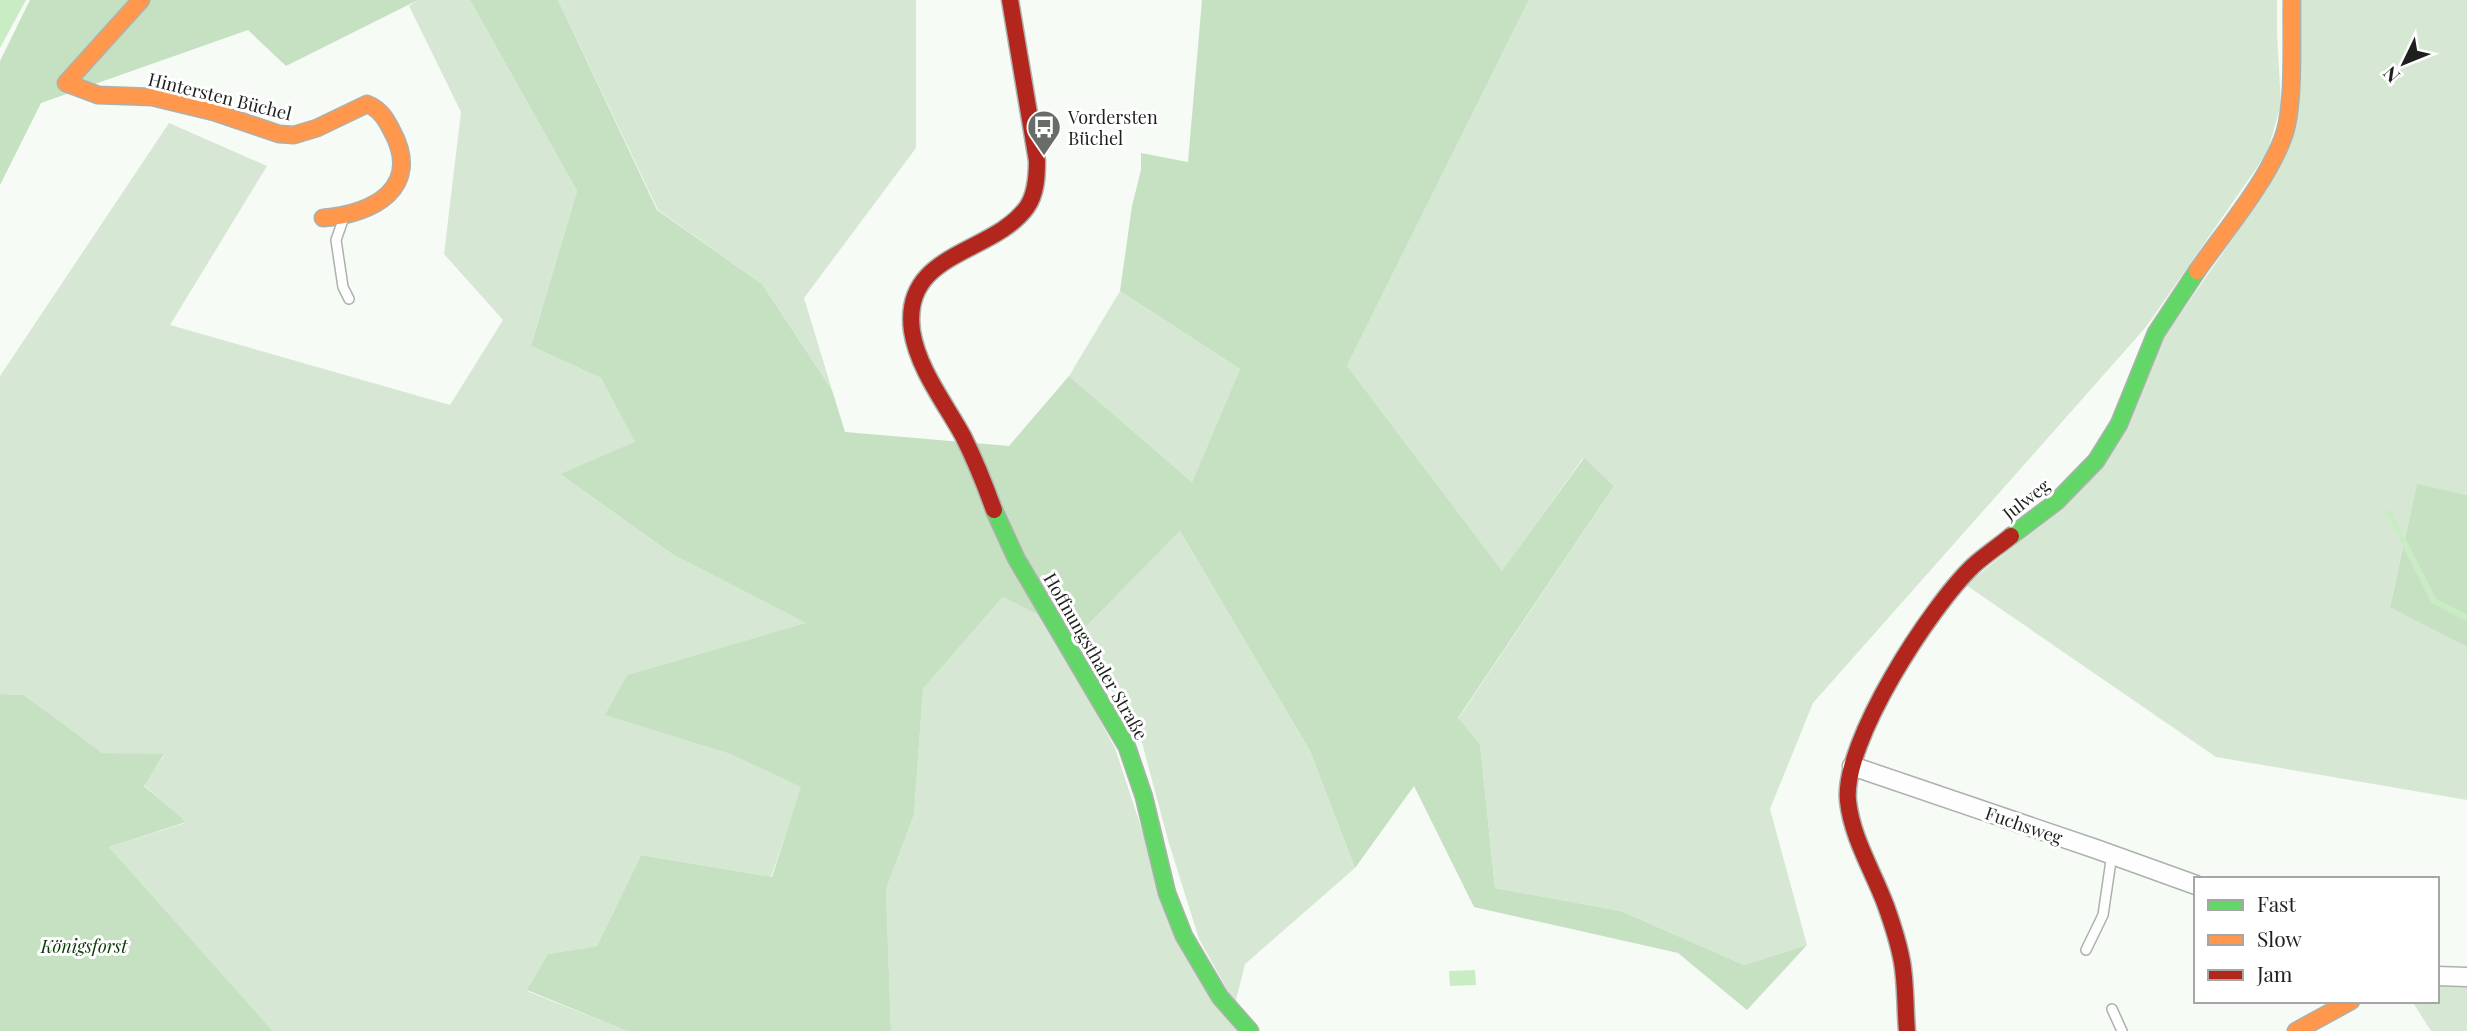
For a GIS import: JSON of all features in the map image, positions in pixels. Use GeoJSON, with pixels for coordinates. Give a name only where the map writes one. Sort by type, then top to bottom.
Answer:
{"type":"FeatureCollection","features":[{"type":"Feature","properties":{"kind":"street","name":"Hintersten Büchel"},"geometry":{"type":"LineString","coordinates":[[141,0],[66,83],[98,95],[152,97],[214,112],[279,134],[294,135],[317,128],[360,106],[373,105],[396,134],[404,153],[403,171],[384,201],[344,219],[323,218]]}},
{"type":"Feature","properties":{"kind":"street","name":"Hoffnungsthaler Straße"},"geometry":{"type":"LineString","coordinates":[[1010,0],[1037,161],[1037,182],[1032,197],[1018,219],[936,265],[924,277],[916,294],[911,316],[912,331],[919,355],[971,451],[1016,558],[1129,750],[1144,795],[1162,873],[1174,911],[1195,957],[1216,991],[1251,1031]]}},
{"type":"Feature","properties":{"kind":"street","name":"Julweg"},"geometry":{"type":"LineString","coordinates":[[1907,1031],[1902,961],[1886,907],[1856,832],[1849,799],[1852,766],[1872,714],[1933,615],[1973,566],[2056,502],[2096,461],[2119,424],[2157,334],[2183,291],[2273,162],[2285,132],[2289,106],[2292,0]]}},
{"type":"Feature","properties":{"kind":"street","name":"Fuchsweg"},"geometry":{"type":"LineString","coordinates":[[1852,766],[2194,885]]}},
{"type":"Feature","properties":{"kind":"street"},"geometry":{"type":"LineString","coordinates":[[2439,976],[2467,977]]}},
{"type":"Feature","properties":{"kind":"street"},"geometry":{"type":"LineString","coordinates":[[2296,1031],[2347,1003]]}},
{"type":"Feature","properties":{"kind":"lane"},"geometry":{"type":"LineString","coordinates":[[344,219],[336,240],[343,287],[349,299]]}},
{"type":"Feature","properties":{"kind":"lane"},"geometry":{"type":"LineString","coordinates":[[2086,950],[2103,915],[2112,855]]}},
{"type":"Feature","properties":{"kind":"lane"},"geometry":{"type":"LineString","coordinates":[[2112,1009],[2122,1031]]}},
{"type":"Feature","properties":{"kind":"shaded area"},"geometry":{"type":"Polygon","coordinates":[[[0,0],[26,0],[0,48],[0,0]]]}},
{"type":"Feature","properties":{"kind":"shaded area"},"geometry":{"type":"Polygon","coordinates":[[[418,0],[470,0],[577,191],[531,346],[601,378],[636,443],[560,474],[672,554],[807,623],[627,675],[606,715],[730,754],[802,787],[771,877],[641,855],[597,946],[548,954],[527,991],[627,1031],[273,1031],[109,847],[185,823],[144,785],[164,755],[101,753],[24,695],[0,694],[0,376],[169,123],[267,166],[170,325],[450,405],[503,320],[444,254],[461,112],[409,6],[418,0]]]}},
{"type":"Feature","properties":{"kind":"shaded area"},"geometry":{"type":"Polygon","coordinates":[[[558,0],[916,0],[916,148],[804,298],[832,390],[762,284],[658,210],[558,0]]]}},
{"type":"Feature","properties":{"kind":"shaded area"},"geometry":{"type":"Polygon","coordinates":[[[1529,0],[2277,0],[2281,105],[2267,153],[2146,327],[1813,703],[1770,809],[1807,945],[1744,965],[1621,911],[1495,888],[1480,744],[1458,719],[1614,486],[1583,458],[1502,572],[1347,366],[1529,0]]]}},
{"type":"Feature","properties":{"kind":"shaded area"},"geometry":{"type":"Polygon","coordinates":[[[2302,0],[2467,0],[2467,495],[2417,485],[2390,606],[2467,647],[2467,800],[2216,757],[1966,585],[2063,506],[2160,343],[2268,188],[2302,0]]]}},
{"type":"Feature","properties":{"kind":"shaded area"},"geometry":{"type":"Polygon","coordinates":[[[1120,291],[1240,369],[1192,482],[1069,376],[1120,291]]]}},
{"type":"Feature","properties":{"kind":"shaded area"},"geometry":{"type":"Polygon","coordinates":[[[1180,531],[1310,751],[1355,868],[1245,964],[1235,1004],[1199,939],[1168,840],[1141,739],[1078,635],[1180,531]]]}},
{"type":"Feature","properties":{"kind":"shaded area"},"geometry":{"type":"Polygon","coordinates":[[[1004,596],[1045,618],[1115,748],[1142,830],[1240,1031],[891,1031],[886,889],[914,815],[923,689],[1004,596]]]}},
{"type":"Feature","properties":{"kind":"shaded area"},"geometry":{"type":"Polygon","coordinates":[[[1475,970],[1476,985],[1450,986],[1449,971],[1475,970]]]}},
{"type":"Feature","properties":{"kind":"shaded area"},"geometry":{"type":"Polygon","coordinates":[[[2467,985],[2467,1031],[2431,1031],[2413,1003],[2439,1003],[2439,986],[2467,985]]]}},
{"type":"Feature","properties":{"kind":"green space"},"geometry":{"type":"Polygon","coordinates":[[[30,0],[418,0],[286,66],[248,30],[41,103],[0,185],[0,61],[30,0]]]}},
{"type":"Feature","properties":{"kind":"green space"},"geometry":{"type":"Polygon","coordinates":[[[470,0],[558,0],[657,210],[762,284],[832,390],[845,432],[1009,446],[1069,376],[1192,482],[1240,369],[1120,291],[1132,206],[1141,170],[1141,153],[1188,162],[1202,0],[1529,0],[1347,366],[1502,571],[1584,458],[1614,486],[1458,718],[1480,744],[1495,888],[1621,911],[1744,965],[1807,945],[1747,1010],[1678,953],[1474,907],[1414,786],[1355,868],[1310,751],[1180,531],[1078,635],[1003,597],[923,689],[914,815],[886,889],[891,1031],[627,1031],[527,990],[548,954],[597,946],[641,855],[772,877],[801,787],[730,754],[605,715],[627,675],[806,623],[672,554],[560,474],[635,442],[601,378],[531,346],[577,191],[470,0]]]}},
{"type":"Feature","properties":{"kind":"green space"},"geometry":{"type":"Polygon","coordinates":[[[2417,484],[2467,495],[2467,647],[2390,607],[2417,484]]]}},
{"type":"Feature","properties":{"kind":"green space","name":"Königsforst"},"geometry":{"type":"Polygon","coordinates":[[[0,694],[24,695],[102,753],[164,754],[144,786],[186,822],[109,847],[273,1031],[0,1031],[0,694]]]}},
{"type":"Feature","properties":{"kind":"waterway"},"geometry":{"type":"LineString","coordinates":[[2389,513],[2434,601],[2467,618]]}},
{"type":"Feature","properties":{"kind":"traffic: fast"},"geometry":{"type":"LineString","coordinates":[[2011,536],[2056,502],[2096,461],[2119,424],[2156,333],[2197,271]]}},
{"type":"Feature","properties":{"kind":"traffic: fast"},"geometry":{"type":"LineString","coordinates":[[994,510],[1016,558],[1127,747],[1144,797],[1167,893],[1184,936],[1220,997],[1250,1031]]}},
{"type":"Feature","properties":{"kind":"traffic: slow"},"geometry":{"type":"LineString","coordinates":[[141,0],[66,83],[98,95],[152,97],[214,112],[279,134],[294,135],[317,128],[367,104],[382,115],[400,151],[401,168],[397,183],[375,204],[359,211],[323,218]]}},
{"type":"Feature","properties":{"kind":"traffic: slow"},"geometry":{"type":"LineString","coordinates":[[2197,271],[2257,187],[2284,135],[2290,105],[2292,0]]}},
{"type":"Feature","properties":{"kind":"traffic: slow"},"geometry":{"type":"LineString","coordinates":[[2296,1031],[2347,1003]]}},
{"type":"Feature","properties":{"kind":"traffic: jam"},"geometry":{"type":"LineString","coordinates":[[994,510],[963,436],[920,359],[912,331],[912,305],[921,285],[935,269],[1012,223],[1027,207],[1032,197],[1037,161],[1010,0]]}},
{"type":"Feature","properties":{"kind":"traffic: jam"},"geometry":{"type":"LineString","coordinates":[[1907,1031],[1901,955],[1886,906],[1850,815],[1850,776],[1859,745],[1874,711],[1913,642],[1955,585],[1973,566],[2011,536]]}},
{"type":"Feature","properties":{"kind":"place","name":"Vordersten Büchel"},"geometry":{"type":"Point","coordinates":[1044,157]}}]}
